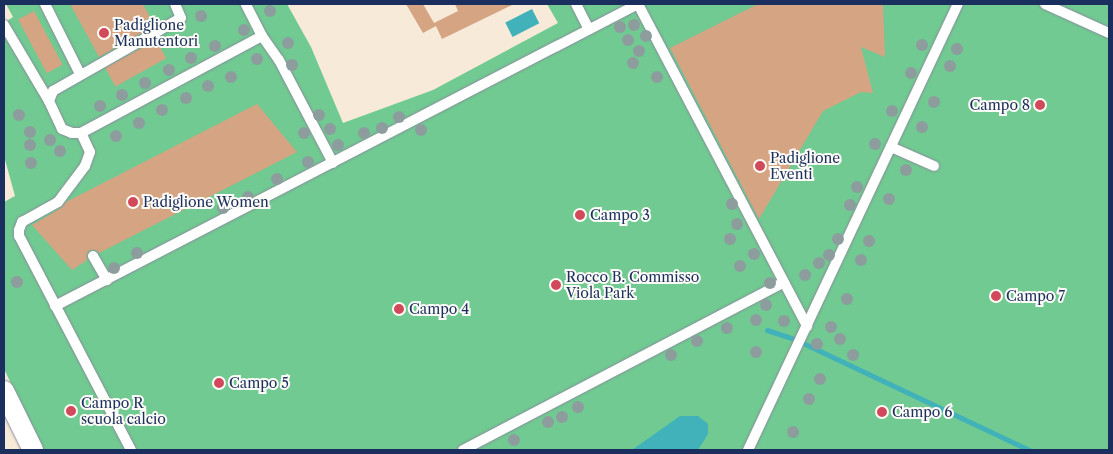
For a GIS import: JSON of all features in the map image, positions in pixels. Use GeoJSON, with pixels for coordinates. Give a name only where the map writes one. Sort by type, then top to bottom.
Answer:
{"type":"FeatureCollection","features":[{"type":"Feature","properties":{"kind":"street"},"geometry":{"type":"LineString","coordinates":[[4,391],[33,450]]}},
{"type":"Feature","properties":{"kind":"lane"},"geometry":{"type":"LineString","coordinates":[[45,4],[80,74]]}},
{"type":"Feature","properties":{"kind":"lane"},"geometry":{"type":"LineString","coordinates":[[49,101],[54,91],[80,74],[181,18],[175,4]]}},
{"type":"Feature","properties":{"kind":"lane"},"geometry":{"type":"LineString","coordinates":[[246,4],[262,36],[279,60],[332,163]]}},
{"type":"Feature","properties":{"kind":"lane"},"geometry":{"type":"LineString","coordinates":[[576,4],[589,29]]}},
{"type":"Feature","properties":{"kind":"lane"},"geometry":{"type":"LineString","coordinates":[[55,306],[638,4],[784,282],[805,330]]}},
{"type":"Feature","properties":{"kind":"lane"},"geometry":{"type":"LineString","coordinates":[[748,450],[958,4]]}},
{"type":"Feature","properties":{"kind":"lane"},"geometry":{"type":"LineString","coordinates":[[1045,4],[1109,33]]}},
{"type":"Feature","properties":{"kind":"lane"},"geometry":{"type":"LineString","coordinates":[[4,25],[49,101],[62,129],[72,133],[81,133],[262,36]]}},
{"type":"Feature","properties":{"kind":"lane"},"geometry":{"type":"LineString","coordinates":[[81,133],[90,152],[85,166],[58,202],[22,222],[19,236],[132,450]]}},
{"type":"Feature","properties":{"kind":"lane"},"geometry":{"type":"LineString","coordinates":[[891,147],[934,166]]}},
{"type":"Feature","properties":{"kind":"lane"},"geometry":{"type":"LineString","coordinates":[[93,256],[107,280]]}},
{"type":"Feature","properties":{"kind":"lane"},"geometry":{"type":"LineString","coordinates":[[464,450],[784,282]]}},
{"type":"Feature","properties":{"kind":"green space","name":"Rocco B. Commisso Viola Park"},"geometry":{"type":"Polygon","coordinates":[[[6,4],[287,4],[311,47],[343,123],[433,90],[558,23],[547,4],[1109,4],[1109,450],[43,450],[4,369],[4,202],[15,196],[4,156],[4,23],[13,17],[6,4]]]}},
{"type":"Feature","properties":{"kind":"water"},"geometry":{"type":"Polygon","coordinates":[[[532,9],[539,23],[513,37],[505,23],[532,9]]]}},
{"type":"Feature","properties":{"kind":"water"},"geometry":{"type":"Polygon","coordinates":[[[680,416],[698,416],[708,424],[708,434],[698,450],[632,450],[680,416]]]}},
{"type":"Feature","properties":{"kind":"building","name":"Padiglione Manutentori"},"geometry":{"type":"Polygon","coordinates":[[[70,4],[143,4],[150,17],[146,20],[150,28],[99,57],[70,4]]]}},
{"type":"Feature","properties":{"kind":"building"},"geometry":{"type":"Polygon","coordinates":[[[406,4],[423,4],[434,23],[458,11],[455,4],[514,4],[442,39],[436,26],[423,33],[406,4]]]}},
{"type":"Feature","properties":{"kind":"building","name":"Padiglione Eventi"},"geometry":{"type":"Polygon","coordinates":[[[758,4],[883,4],[885,57],[861,47],[873,93],[861,92],[823,111],[759,219],[670,48],[758,4]]]}},
{"type":"Feature","properties":{"kind":"building"},"geometry":{"type":"Polygon","coordinates":[[[34,11],[63,65],[47,73],[18,19],[34,11]]]}},
{"type":"Feature","properties":{"kind":"building"},"geometry":{"type":"Polygon","coordinates":[[[156,40],[166,58],[115,86],[105,68],[156,40]]]}},
{"type":"Feature","properties":{"kind":"building","name":"Padiglione Women"},"geometry":{"type":"Polygon","coordinates":[[[257,104],[297,152],[99,253],[96,250],[90,250],[87,253],[87,260],[72,270],[32,225],[61,208],[66,202],[257,104]]]}},
{"type":"Feature","properties":{"kind":"waterway"},"geometry":{"type":"LineString","coordinates":[[767,330],[792,338]]}},
{"type":"Feature","properties":{"kind":"waterway"},"geometry":{"type":"LineString","coordinates":[[805,344],[1029,450]]}},
{"type":"Feature","properties":{"kind":"place","name":"Padiglione Manutentori"},"geometry":{"type":"Point","coordinates":[104,33]}},
{"type":"Feature","properties":{"kind":"place","name":"Campo 8"},"geometry":{"type":"Point","coordinates":[1040,105]}},
{"type":"Feature","properties":{"kind":"place","name":"Padiglione Eventi"},"geometry":{"type":"Point","coordinates":[760,166]}},
{"type":"Feature","properties":{"kind":"place","name":"Padiglione Women"},"geometry":{"type":"Point","coordinates":[133,202]}},
{"type":"Feature","properties":{"kind":"place","name":"Campo 3"},"geometry":{"type":"Point","coordinates":[580,215]}},
{"type":"Feature","properties":{"kind":"place","name":"Rocco B. Commisso Viola Park"},"geometry":{"type":"Point","coordinates":[556,285]}},
{"type":"Feature","properties":{"kind":"place","name":"Campo 7"},"geometry":{"type":"Point","coordinates":[996,296]}},
{"type":"Feature","properties":{"kind":"place","name":"Campo 4"},"geometry":{"type":"Point","coordinates":[399,309]}},
{"type":"Feature","properties":{"kind":"place","name":"Campo 5"},"geometry":{"type":"Point","coordinates":[219,383]}},
{"type":"Feature","properties":{"kind":"place","name":"Campo R scuola calcio"},"geometry":{"type":"Point","coordinates":[71,411]}},
{"type":"Feature","properties":{"kind":"place","name":"Campo 6"},"geometry":{"type":"Point","coordinates":[882,412]}}]}
